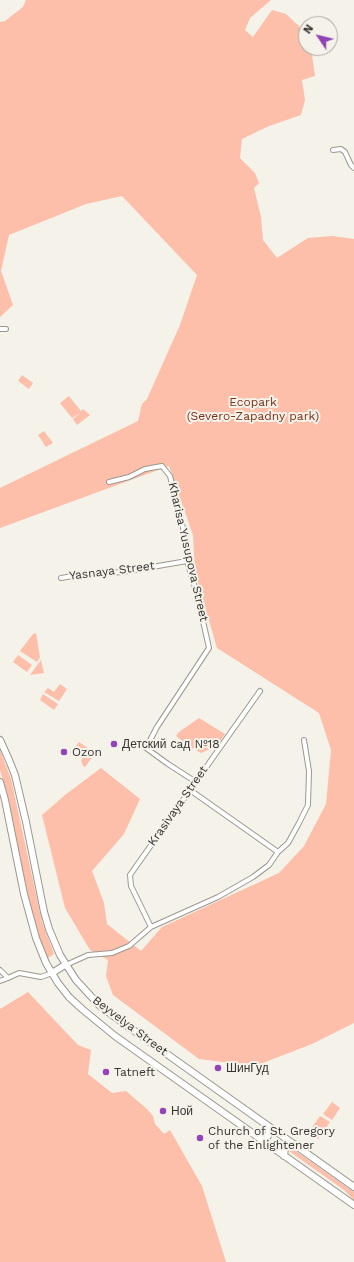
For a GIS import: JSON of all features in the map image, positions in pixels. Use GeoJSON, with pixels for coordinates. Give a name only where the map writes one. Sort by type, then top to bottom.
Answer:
{"type":"FeatureCollection","features":[{"type":"Feature","properties":{"kind":"main road","name":"Beyvelya Street"},"geometry":{"type":"LineString","coordinates":[[0,740],[15,775],[48,924],[54,944],[65,965],[76,980],[99,1005],[119,1020],[354,1187]]}},
{"type":"Feature","properties":{"kind":"main road","name":"Beyvelya Street"},"geometry":{"type":"LineString","coordinates":[[0,782],[30,922],[41,952],[52,973],[69,997],[100,1025],[354,1205]]}},
{"type":"Feature","properties":{"kind":"main road"},"geometry":{"type":"LineString","coordinates":[[52,973],[65,965]]}},
{"type":"Feature","properties":{"kind":"main road"},"geometry":{"type":"LineString","coordinates":[[260,1138],[268,1136],[268,1126]]}},
{"type":"Feature","properties":{"kind":"main road"},"geometry":{"type":"LineString","coordinates":[[284,1156],[285,1148],[294,1144]]}},
{"type":"Feature","properties":{"kind":"street"},"geometry":{"type":"LineString","coordinates":[[333,150],[341,149],[345,152],[354,168]]}},
{"type":"Feature","properties":{"kind":"street"},"geometry":{"type":"LineString","coordinates":[[0,329],[6,329]]}},
{"type":"Feature","properties":{"kind":"street","name":"Kharisa Yusupova Street"},"geometry":{"type":"LineString","coordinates":[[109,482],[129,477],[145,469],[162,466],[170,476],[188,548],[187,561],[197,594],[209,648],[146,746],[147,750],[196,782]]}},
{"type":"Feature","properties":{"kind":"street","name":"Yasnaya Street"},"geometry":{"type":"LineString","coordinates":[[61,578],[86,574],[123,572],[187,561]]}},
{"type":"Feature","properties":{"kind":"street","name":"Krasivaya Street"},"geometry":{"type":"LineString","coordinates":[[151,928],[131,886],[130,875],[260,691]]}},
{"type":"Feature","properties":{"kind":"street"},"geometry":{"type":"LineString","coordinates":[[65,965],[88,956],[112,953],[129,946],[151,928],[218,897],[253,877],[269,865],[278,852],[288,842],[308,805],[309,771],[304,740]]}},
{"type":"Feature","properties":{"kind":"street"},"geometry":{"type":"LineString","coordinates":[[190,790],[278,852]]}},
{"type":"Feature","properties":{"kind":"street"},"geometry":{"type":"LineString","coordinates":[[0,970],[8,978]]}},
{"type":"Feature","properties":{"kind":"street"},"geometry":{"type":"LineString","coordinates":[[0,981],[20,973],[41,977],[52,973]]}},
{"type":"Feature","properties":{"kind":"green space","name":"Ecopark (Severo-Zapadny park)"},"geometry":{"type":"Polygon","coordinates":[[[26,0],[271,0],[250,18],[245,30],[253,37],[272,10],[286,14],[298,25],[298,56],[312,56],[315,76],[302,80],[305,100],[301,115],[269,126],[242,139],[240,158],[255,173],[259,183],[254,188],[261,217],[263,240],[277,258],[308,238],[332,236],[354,239],[354,1023],[312,1044],[255,1066],[199,1059],[113,995],[106,976],[108,960],[90,950],[65,908],[42,815],[65,795],[101,768],[140,799],[124,834],[92,871],[104,903],[107,924],[141,951],[162,927],[279,873],[304,846],[326,804],[331,750],[319,713],[217,648],[195,572],[193,535],[169,466],[0,528],[0,488],[138,421],[142,404],[147,399],[180,325],[197,275],[122,196],[86,204],[9,235],[1,271],[13,305],[0,317],[0,22],[5,21],[23,7],[26,0]]]}},
{"type":"Feature","properties":{"kind":"green space"},"geometry":{"type":"Polygon","coordinates":[[[22,375],[33,383],[29,389],[18,381],[22,375]]]}},
{"type":"Feature","properties":{"kind":"green space"},"geometry":{"type":"Polygon","coordinates":[[[69,396],[81,411],[83,409],[90,415],[77,425],[73,419],[80,413],[72,418],[60,403],[69,396]]]}},
{"type":"Feature","properties":{"kind":"green space"},"geometry":{"type":"Polygon","coordinates":[[[44,431],[53,443],[46,447],[38,435],[44,431]]]}},
{"type":"Feature","properties":{"kind":"green space"},"geometry":{"type":"Polygon","coordinates":[[[36,633],[40,657],[37,662],[20,651],[33,634],[36,633]]]}},
{"type":"Feature","properties":{"kind":"green space"},"geometry":{"type":"Polygon","coordinates":[[[18,655],[32,665],[27,672],[13,662],[18,655]]]}},
{"type":"Feature","properties":{"kind":"green space"},"geometry":{"type":"Polygon","coordinates":[[[41,660],[44,673],[30,675],[41,660]]]}},
{"type":"Feature","properties":{"kind":"green space"},"geometry":{"type":"Polygon","coordinates":[[[60,684],[67,689],[59,701],[44,692],[48,688],[54,692],[60,684]]]}},
{"type":"Feature","properties":{"kind":"green space"},"geometry":{"type":"Polygon","coordinates":[[[43,694],[58,704],[54,710],[40,700],[43,694]]]}},
{"type":"Feature","properties":{"kind":"green space"},"geometry":{"type":"Polygon","coordinates":[[[199,718],[225,734],[217,746],[201,753],[176,736],[179,732],[199,718]]]}},
{"type":"Feature","properties":{"kind":"green space"},"geometry":{"type":"Polygon","coordinates":[[[79,742],[95,753],[85,767],[83,766],[81,760],[84,757],[83,752],[75,747],[79,742]]]}},
{"type":"Feature","properties":{"kind":"green space"},"geometry":{"type":"Polygon","coordinates":[[[0,750],[11,779],[42,922],[54,954],[48,958],[37,932],[29,902],[9,801],[0,770],[0,750]]]}},
{"type":"Feature","properties":{"kind":"green space"},"geometry":{"type":"Polygon","coordinates":[[[28,992],[78,1045],[91,1050],[88,1074],[112,1093],[126,1091],[147,1109],[153,1116],[155,1124],[164,1134],[170,1130],[202,1186],[226,1262],[0,1262],[0,1009],[28,992]]]}},
{"type":"Feature","properties":{"kind":"green space"},"geometry":{"type":"Polygon","coordinates":[[[332,1102],[340,1108],[332,1120],[323,1114],[332,1102]]]}},
{"type":"Feature","properties":{"kind":"green space"},"geometry":{"type":"Polygon","coordinates":[[[320,1116],[330,1122],[318,1139],[309,1132],[320,1116]]]}},
{"type":"Feature","properties":{"kind":"green space"},"geometry":{"type":"Polygon","coordinates":[[[290,1147],[354,1192],[354,1200],[344,1190],[289,1151],[290,1147]]]}},
{"type":"Feature","properties":{"kind":"place","name":"Детский сaд №18"},"geometry":{"type":"Point","coordinates":[114,744]}},
{"type":"Feature","properties":{"kind":"place","name":"Ozon"},"geometry":{"type":"Point","coordinates":[64,752]}},
{"type":"Feature","properties":{"kind":"place","name":"ШинГуд"},"geometry":{"type":"Point","coordinates":[218,1068]}},
{"type":"Feature","properties":{"kind":"place","name":"Tatneft"},"geometry":{"type":"Point","coordinates":[106,1072]}},
{"type":"Feature","properties":{"kind":"place","name":"Ной"},"geometry":{"type":"Point","coordinates":[163,1111]}},
{"type":"Feature","properties":{"kind":"place","name":"Church of St. Gregory of the Enlightener"},"geometry":{"type":"Point","coordinates":[200,1138]}}]}
